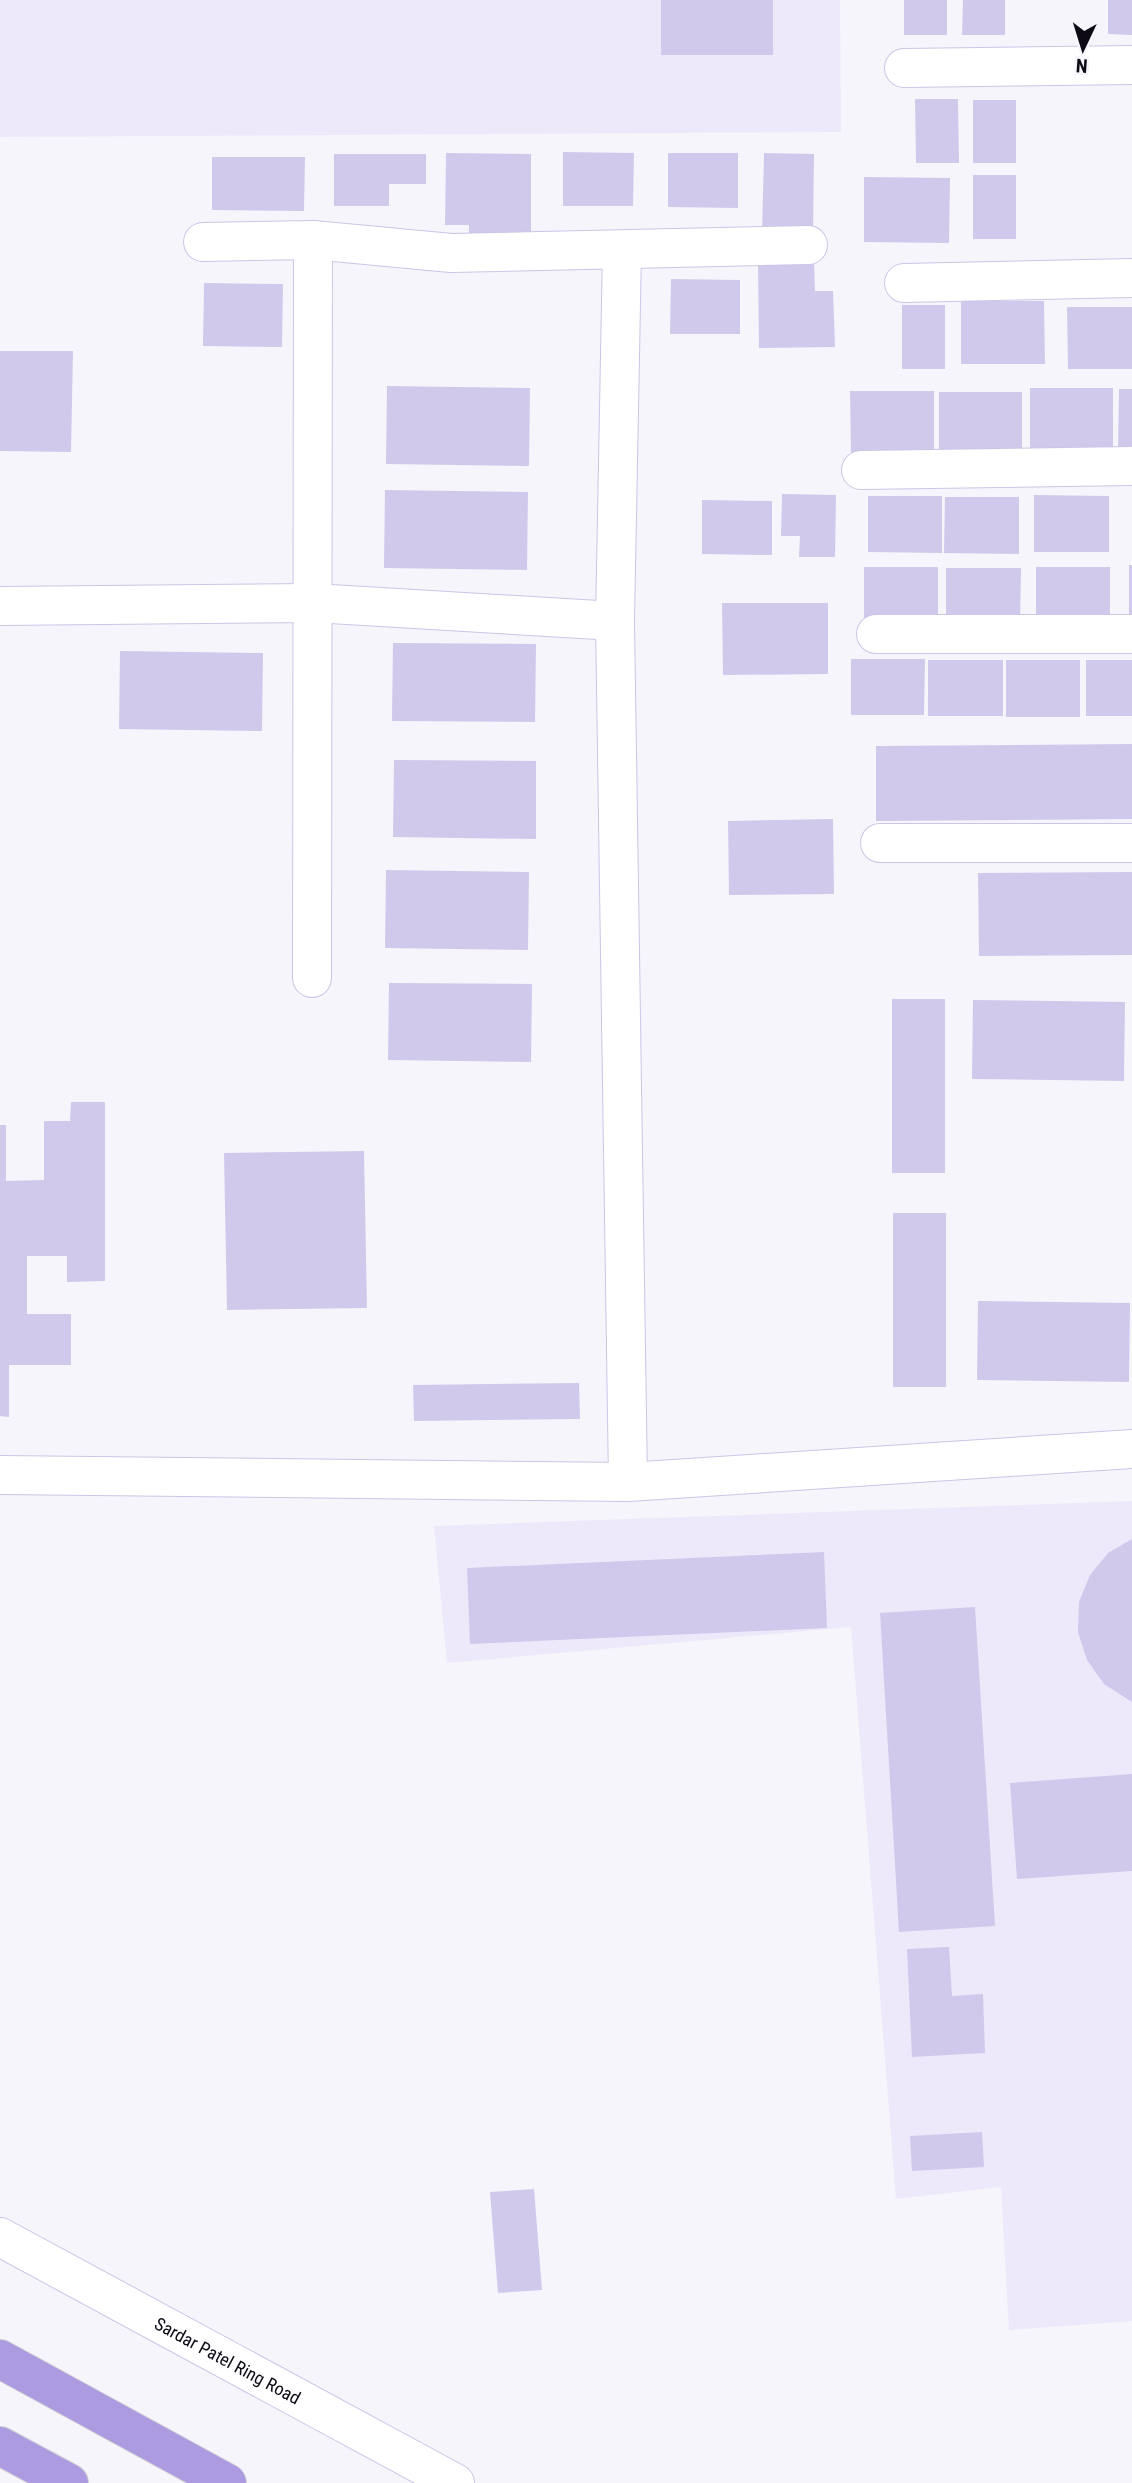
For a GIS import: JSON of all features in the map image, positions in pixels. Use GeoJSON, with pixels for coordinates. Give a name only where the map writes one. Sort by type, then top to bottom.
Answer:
{"type":"FeatureCollection","features":[{"type":"Feature","properties":{"kind":"highway"},"geometry":{"type":"LineString","coordinates":[[0,2359],[227,2483]]}},
{"type":"Feature","properties":{"kind":"highway"},"geometry":{"type":"LineString","coordinates":[[0,2446],[69,2483]]}},
{"type":"Feature","properties":{"kind":"street"},"geometry":{"type":"LineString","coordinates":[[904,68],[1132,65]]}},
{"type":"Feature","properties":{"kind":"street"},"geometry":{"type":"LineString","coordinates":[[312,978],[313,240]]}},
{"type":"Feature","properties":{"kind":"street"},"geometry":{"type":"LineString","coordinates":[[203,242],[313,240],[413,251],[622,250],[808,245]]}},
{"type":"Feature","properties":{"kind":"street"},"geometry":{"type":"LineString","coordinates":[[622,250],[615,621],[628,1482]]}},
{"type":"Feature","properties":{"kind":"street"},"geometry":{"type":"LineString","coordinates":[[904,283],[1132,278]]}},
{"type":"Feature","properties":{"kind":"street"},"geometry":{"type":"LineString","coordinates":[[861,470],[1132,466]]}},
{"type":"Feature","properties":{"kind":"street"},"geometry":{"type":"LineString","coordinates":[[0,606],[314,603],[615,621]]}},
{"type":"Feature","properties":{"kind":"street"},"geometry":{"type":"LineString","coordinates":[[876,634],[1132,634]]}},
{"type":"Feature","properties":{"kind":"street"},"geometry":{"type":"LineString","coordinates":[[880,843],[1132,843]]}},
{"type":"Feature","properties":{"kind":"street"},"geometry":{"type":"LineString","coordinates":[[0,1475],[628,1482],[1132,1449]]}},
{"type":"Feature","properties":{"kind":"street","name":"Sardar Patel Ring Road"},"geometry":{"type":"LineString","coordinates":[[0,2237],[455,2483]]}},
{"type":"Feature","properties":{"kind":"shaded area"},"geometry":{"type":"Polygon","coordinates":[[[0,0],[840,0],[841,132],[0,137],[0,0]]]}},
{"type":"Feature","properties":{"kind":"shaded area"},"geometry":{"type":"Polygon","coordinates":[[[1132,1501],[1132,2321],[1009,2330],[1001,2187],[896,2199],[851,1627],[447,1663],[434,1526],[1132,1501]]]}},
{"type":"Feature","properties":{"kind":"building"},"geometry":{"type":"Polygon","coordinates":[[[661,0],[773,0],[773,55],[661,55],[661,0]]]}},
{"type":"Feature","properties":{"kind":"building"},"geometry":{"type":"Polygon","coordinates":[[[904,0],[947,0],[947,35],[904,35],[904,0]]]}},
{"type":"Feature","properties":{"kind":"building"},"geometry":{"type":"Polygon","coordinates":[[[963,0],[1005,0],[1005,35],[962,35],[963,0]]]}},
{"type":"Feature","properties":{"kind":"building"},"geometry":{"type":"Polygon","coordinates":[[[1108,0],[1132,0],[1132,35],[1108,34],[1108,0]]]}},
{"type":"Feature","properties":{"kind":"building"},"geometry":{"type":"Polygon","coordinates":[[[915,99],[958,99],[959,163],[916,163],[915,99]]]}},
{"type":"Feature","properties":{"kind":"building"},"geometry":{"type":"Polygon","coordinates":[[[973,100],[1016,100],[1016,163],[973,163],[973,100]]]}},
{"type":"Feature","properties":{"kind":"building"},"geometry":{"type":"Polygon","coordinates":[[[563,152],[634,153],[633,206],[563,206],[563,152]]]}},
{"type":"Feature","properties":{"kind":"building"},"geometry":{"type":"Polygon","coordinates":[[[446,153],[531,154],[531,240],[469,239],[469,225],[445,225],[446,153]]]}},
{"type":"Feature","properties":{"kind":"building"},"geometry":{"type":"Polygon","coordinates":[[[668,153],[738,153],[738,208],[668,207],[668,153]]]}},
{"type":"Feature","properties":{"kind":"building"},"geometry":{"type":"Polygon","coordinates":[[[764,153],[814,154],[813,234],[762,233],[764,153]]]}},
{"type":"Feature","properties":{"kind":"building"},"geometry":{"type":"Polygon","coordinates":[[[334,154],[426,154],[426,184],[389,184],[389,206],[334,206],[334,154]]]}},
{"type":"Feature","properties":{"kind":"building"},"geometry":{"type":"Polygon","coordinates":[[[212,157],[305,157],[304,211],[212,210],[212,157]]]}},
{"type":"Feature","properties":{"kind":"building"},"geometry":{"type":"Polygon","coordinates":[[[973,175],[1016,175],[1016,239],[973,239],[973,175]]]}},
{"type":"Feature","properties":{"kind":"building"},"geometry":{"type":"Polygon","coordinates":[[[864,177],[950,178],[949,243],[864,242],[864,177]]]}},
{"type":"Feature","properties":{"kind":"building"},"geometry":{"type":"Polygon","coordinates":[[[814,261],[815,291],[833,291],[835,347],[759,348],[758,262],[814,261]]]}},
{"type":"Feature","properties":{"kind":"building"},"geometry":{"type":"Polygon","coordinates":[[[671,279],[740,280],[740,334],[670,334],[671,279]]]}},
{"type":"Feature","properties":{"kind":"building"},"geometry":{"type":"Polygon","coordinates":[[[204,283],[283,284],[282,347],[203,346],[204,283]]]}},
{"type":"Feature","properties":{"kind":"building"},"geometry":{"type":"Polygon","coordinates":[[[961,301],[1044,301],[1045,364],[961,364],[961,301]]]}},
{"type":"Feature","properties":{"kind":"building"},"geometry":{"type":"Polygon","coordinates":[[[902,305],[945,305],[945,369],[902,369],[902,305]]]}},
{"type":"Feature","properties":{"kind":"building"},"geometry":{"type":"Polygon","coordinates":[[[1067,307],[1132,307],[1132,369],[1068,369],[1067,307]]]}},
{"type":"Feature","properties":{"kind":"building"},"geometry":{"type":"Polygon","coordinates":[[[0,351],[73,351],[71,452],[0,451],[0,351]]]}},
{"type":"Feature","properties":{"kind":"building"},"geometry":{"type":"Polygon","coordinates":[[[387,386],[530,388],[529,466],[386,464],[387,386]]]}},
{"type":"Feature","properties":{"kind":"building"},"geometry":{"type":"Polygon","coordinates":[[[1030,388],[1113,388],[1113,451],[1030,451],[1030,388]]]}},
{"type":"Feature","properties":{"kind":"building"},"geometry":{"type":"Polygon","coordinates":[[[1119,389],[1132,389],[1132,451],[1118,451],[1119,389]]]}},
{"type":"Feature","properties":{"kind":"building"},"geometry":{"type":"Polygon","coordinates":[[[850,391],[934,391],[934,454],[851,453],[850,391]]]}},
{"type":"Feature","properties":{"kind":"building"},"geometry":{"type":"Polygon","coordinates":[[[939,392],[1022,392],[1022,454],[939,454],[939,392]]]}},
{"type":"Feature","properties":{"kind":"building"},"geometry":{"type":"Polygon","coordinates":[[[385,490],[528,492],[527,570],[384,568],[385,490]]]}},
{"type":"Feature","properties":{"kind":"building"},"geometry":{"type":"Polygon","coordinates":[[[782,494],[836,495],[835,557],[799,557],[800,536],[781,536],[782,494]]]}},
{"type":"Feature","properties":{"kind":"building"},"geometry":{"type":"Polygon","coordinates":[[[1034,495],[1109,496],[1109,552],[1034,552],[1034,495]]]}},
{"type":"Feature","properties":{"kind":"building"},"geometry":{"type":"Polygon","coordinates":[[[868,496],[942,496],[942,553],[868,552],[868,496]]]}},
{"type":"Feature","properties":{"kind":"building"},"geometry":{"type":"Polygon","coordinates":[[[945,497],[1019,497],[1019,554],[944,553],[945,497]]]}},
{"type":"Feature","properties":{"kind":"building"},"geometry":{"type":"Polygon","coordinates":[[[702,500],[772,501],[772,555],[702,554],[702,500]]]}},
{"type":"Feature","properties":{"kind":"building"},"geometry":{"type":"Polygon","coordinates":[[[1129,565],[1132,565],[1132,621],[1129,621],[1129,565]]]}},
{"type":"Feature","properties":{"kind":"building"},"geometry":{"type":"Polygon","coordinates":[[[864,567],[938,567],[938,623],[864,623],[864,567]]]}},
{"type":"Feature","properties":{"kind":"building"},"geometry":{"type":"Polygon","coordinates":[[[1036,567],[1110,567],[1110,623],[1036,623],[1036,567]]]}},
{"type":"Feature","properties":{"kind":"building"},"geometry":{"type":"Polygon","coordinates":[[[946,568],[1021,568],[1020,624],[946,624],[946,568]]]}},
{"type":"Feature","properties":{"kind":"building"},"geometry":{"type":"Polygon","coordinates":[[[722,603],[828,603],[828,674],[723,675],[722,603]]]}},
{"type":"Feature","properties":{"kind":"building"},"geometry":{"type":"Polygon","coordinates":[[[393,643],[536,644],[535,722],[392,721],[393,643]]]}},
{"type":"Feature","properties":{"kind":"building"},"geometry":{"type":"Polygon","coordinates":[[[120,651],[263,653],[262,731],[119,729],[120,651]]]}},
{"type":"Feature","properties":{"kind":"building"},"geometry":{"type":"Polygon","coordinates":[[[851,659],[925,659],[924,715],[851,715],[851,659]]]}},
{"type":"Feature","properties":{"kind":"building"},"geometry":{"type":"Polygon","coordinates":[[[928,660],[1003,660],[1003,716],[928,716],[928,660]]]}},
{"type":"Feature","properties":{"kind":"building"},"geometry":{"type":"Polygon","coordinates":[[[1006,660],[1080,660],[1080,717],[1006,717],[1006,660]]]}},
{"type":"Feature","properties":{"kind":"building"},"geometry":{"type":"Polygon","coordinates":[[[1086,660],[1132,660],[1132,716],[1086,716],[1086,660]]]}},
{"type":"Feature","properties":{"kind":"building"},"geometry":{"type":"Polygon","coordinates":[[[1132,744],[1132,819],[876,821],[876,746],[1132,744]]]}},
{"type":"Feature","properties":{"kind":"building"},"geometry":{"type":"Polygon","coordinates":[[[394,760],[536,761],[536,839],[393,837],[394,760]]]}},
{"type":"Feature","properties":{"kind":"building"},"geometry":{"type":"Polygon","coordinates":[[[833,819],[834,894],[729,895],[728,821],[833,819]]]}},
{"type":"Feature","properties":{"kind":"building"},"geometry":{"type":"Polygon","coordinates":[[[386,870],[529,872],[528,950],[385,948],[386,870]]]}},
{"type":"Feature","properties":{"kind":"building"},"geometry":{"type":"Polygon","coordinates":[[[1132,872],[1132,955],[979,956],[978,873],[1132,872]]]}},
{"type":"Feature","properties":{"kind":"building"},"geometry":{"type":"Polygon","coordinates":[[[389,983],[532,984],[531,1062],[388,1060],[389,983]]]}},
{"type":"Feature","properties":{"kind":"building"},"geometry":{"type":"Polygon","coordinates":[[[892,999],[945,999],[945,1173],[892,1173],[892,999]]]}},
{"type":"Feature","properties":{"kind":"building"},"geometry":{"type":"Polygon","coordinates":[[[973,1000],[1125,1002],[1124,1081],[972,1079],[973,1000]]]}},
{"type":"Feature","properties":{"kind":"building"},"geometry":{"type":"Polygon","coordinates":[[[71,1102],[105,1102],[105,1281],[67,1282],[67,1256],[27,1256],[27,1314],[71,1314],[71,1365],[9,1365],[9,1417],[0,1416],[0,1125],[6,1125],[6,1181],[44,1180],[44,1121],[70,1121],[71,1102]]]}},
{"type":"Feature","properties":{"kind":"building"},"geometry":{"type":"Polygon","coordinates":[[[364,1151],[367,1308],[227,1310],[224,1153],[364,1151]]]}},
{"type":"Feature","properties":{"kind":"building"},"geometry":{"type":"Polygon","coordinates":[[[893,1213],[946,1213],[946,1387],[893,1387],[893,1213]]]}},
{"type":"Feature","properties":{"kind":"building"},"geometry":{"type":"Polygon","coordinates":[[[978,1301],[1130,1303],[1129,1382],[977,1380],[978,1301]]]}},
{"type":"Feature","properties":{"kind":"building"},"geometry":{"type":"Polygon","coordinates":[[[579,1383],[580,1419],[414,1421],[413,1385],[579,1383]]]}},
{"type":"Feature","properties":{"kind":"building"},"geometry":{"type":"Polygon","coordinates":[[[1132,1539],[1132,1702],[1104,1684],[1087,1660],[1078,1632],[1079,1602],[1090,1575],[1108,1553],[1132,1539]]]}},
{"type":"Feature","properties":{"kind":"building"},"geometry":{"type":"Polygon","coordinates":[[[824,1552],[827,1628],[470,1644],[467,1568],[824,1552]]]}},
{"type":"Feature","properties":{"kind":"building"},"geometry":{"type":"Polygon","coordinates":[[[975,1607],[995,1926],[899,1932],[880,1613],[975,1607]]]}},
{"type":"Feature","properties":{"kind":"building"},"geometry":{"type":"Polygon","coordinates":[[[1132,1774],[1132,1871],[1017,1879],[1010,1783],[1132,1774]]]}},
{"type":"Feature","properties":{"kind":"building"},"geometry":{"type":"Polygon","coordinates":[[[949,1947],[952,1996],[983,1994],[985,2053],[912,2057],[907,1949],[949,1947]]]}},
{"type":"Feature","properties":{"kind":"building"},"geometry":{"type":"Polygon","coordinates":[[[982,2132],[984,2167],[912,2171],[910,2136],[982,2132]]]}},
{"type":"Feature","properties":{"kind":"building"},"geometry":{"type":"Polygon","coordinates":[[[534,2189],[542,2290],[498,2293],[490,2192],[534,2189]]]}}]}
